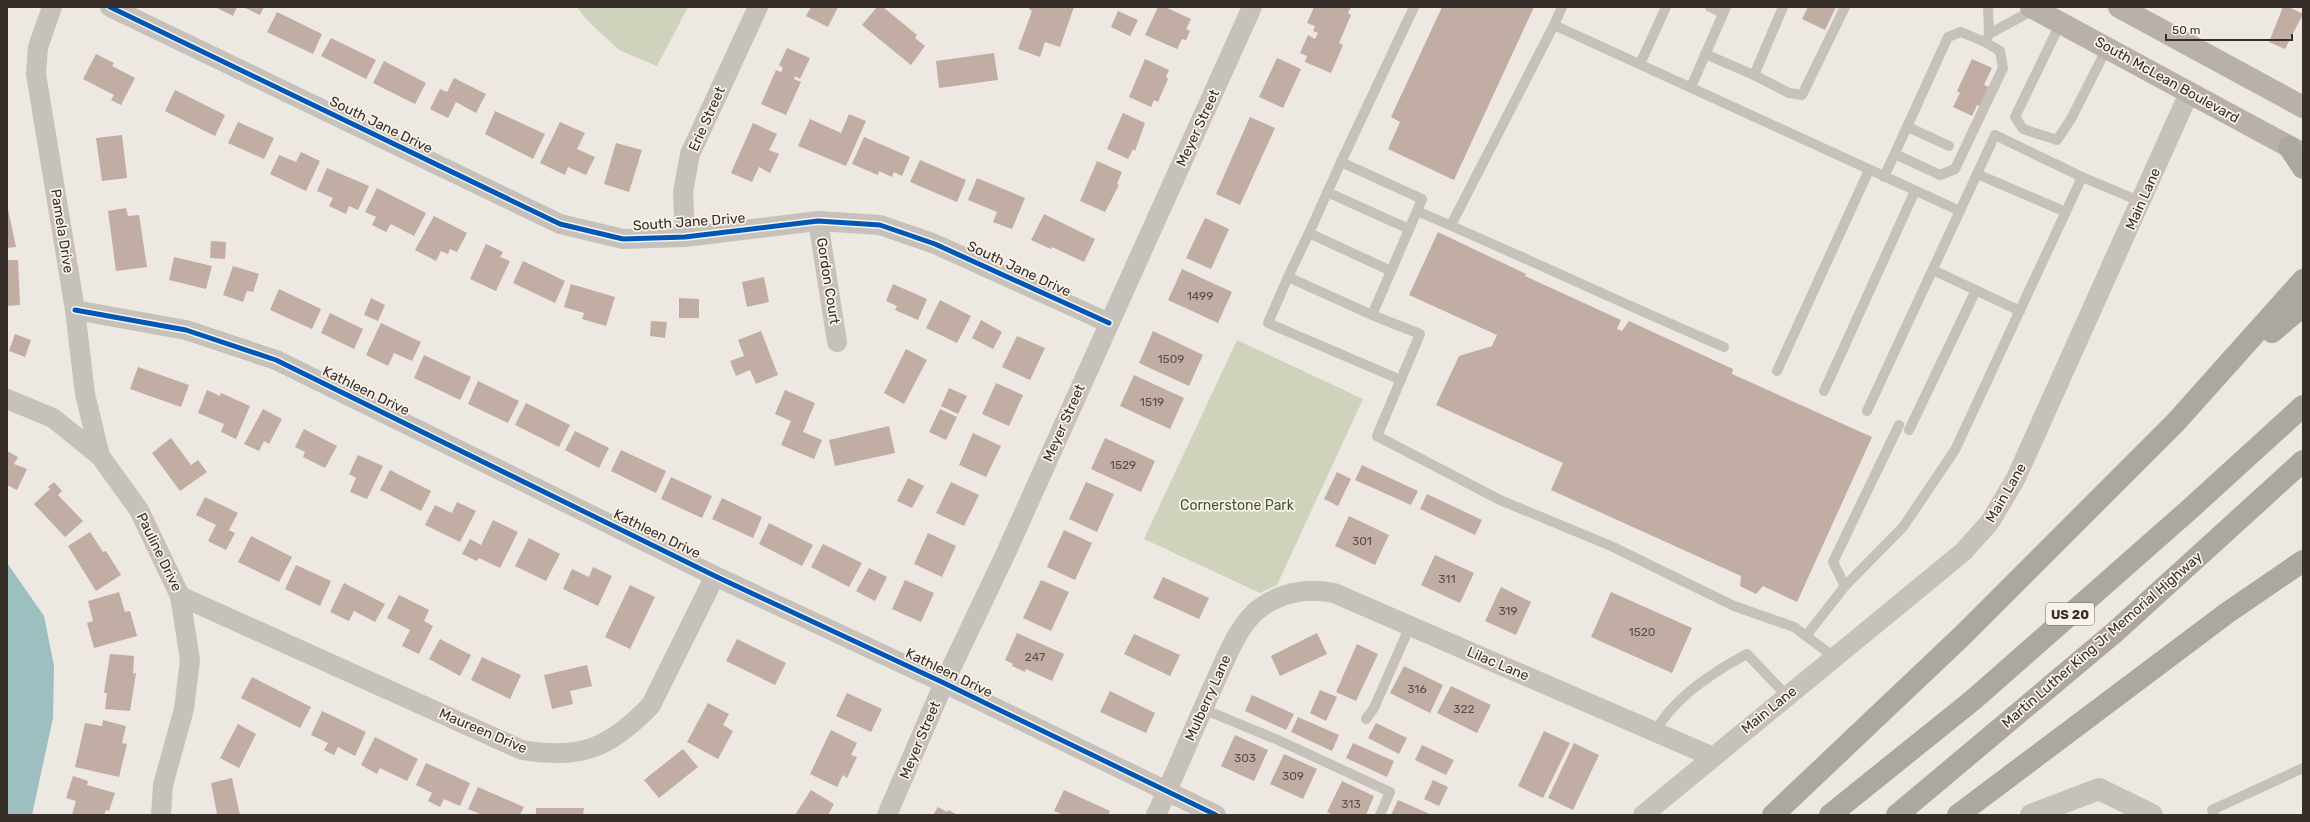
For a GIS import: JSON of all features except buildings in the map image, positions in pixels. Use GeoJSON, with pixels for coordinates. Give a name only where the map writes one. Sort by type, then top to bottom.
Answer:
{"type":"FeatureCollection","features":[{"type":"Feature","properties":{"kind":"highway"},"geometry":{"type":"LineString","coordinates":[[2296,150],[2303,168]]}},
{"type":"Feature","properties":{"kind":"highway"},"geometry":{"type":"LineString","coordinates":[[1773,815],[1963,635],[2176,422],[2303,280]]}},
{"type":"Feature","properties":{"kind":"highway"},"geometry":{"type":"LineString","coordinates":[[2218,376],[2303,306]]}},
{"type":"Feature","properties":{"kind":"highway","name":"US 20"},"geometry":{"type":"LineString","coordinates":[[1830,815],[1973,700],[2190,509],[2303,406]]}},
{"type":"Feature","properties":{"kind":"highway","name":"Martin Luther King Jr Memorial Highway"},"geometry":{"type":"LineString","coordinates":[[1896,815],[2115,632],[2303,460]]}},
{"type":"Feature","properties":{"kind":"highway"},"geometry":{"type":"LineString","coordinates":[[1958,815],[2214,622],[2303,561]]}},
{"type":"Feature","properties":{"kind":"main road"},"geometry":{"type":"LineString","coordinates":[[2119,7],[2303,107]]}},
{"type":"Feature","properties":{"kind":"main road","name":"South McLean Boulevard"},"geometry":{"type":"LineString","coordinates":[[2033,8],[2296,150]]}},
{"type":"Feature","properties":{"kind":"street","name":"Pamela Drive"},"geometry":{"type":"LineString","coordinates":[[52,7],[38,47],[36,74],[75,310],[85,394],[100,456]]}},
{"type":"Feature","properties":{"kind":"street","name":"South Jane Drive"},"geometry":{"type":"LineString","coordinates":[[110,7],[560,224],[623,238],[685,237],[818,221],[880,225],[909,233],[1108,323]]}},
{"type":"Feature","properties":{"kind":"street","name":"Erie Street"},"geometry":{"type":"LineString","coordinates":[[685,237],[683,192],[690,154],[758,7]]}},
{"type":"Feature","properties":{"kind":"street","name":"Meyer Street"},"geometry":{"type":"LineString","coordinates":[[887,815],[944,683],[992,583],[1108,323],[1252,7]]}},
{"type":"Feature","properties":{"kind":"street","name":"Main Lane"},"geometry":{"type":"LineString","coordinates":[[1643,815],[1963,552],[1990,522],[2004,501],[2142,202],[2189,93]]}},
{"type":"Feature","properties":{"kind":"street","name":"Gordon Court"},"geometry":{"type":"LineString","coordinates":[[818,221],[837,342]]}},
{"type":"Feature","properties":{"kind":"street","name":"Kathleen Drive"},"geometry":{"type":"LineString","coordinates":[[75,310],[186,330],[276,360],[715,576],[944,683],[1216,815]]}},
{"type":"Feature","properties":{"kind":"street","name":"Pauline Drive"},"geometry":{"type":"LineString","coordinates":[[7,400],[53,418],[100,456],[139,510],[180,596],[190,660],[184,709],[163,785],[160,815]]}},
{"type":"Feature","properties":{"kind":"street","name":"Maureen Drive"},"geometry":{"type":"LineString","coordinates":[[180,596],[522,750],[542,753],[561,753],[587,750],[612,740],[634,723],[651,706],[715,576]]}},
{"type":"Feature","properties":{"kind":"street","name":"Lilac Lane"},"geometry":{"type":"LineString","coordinates":[[1281,597],[1297,592],[1320,590],[1334,593],[1713,757]]}},
{"type":"Feature","properties":{"kind":"street","name":"Mulberry Lane"},"geometry":{"type":"LineString","coordinates":[[1156,815],[1231,646],[1254,613],[1281,597]]}},
{"type":"Feature","properties":{"kind":"street"},"geometry":{"type":"LineString","coordinates":[[2031,815],[2099,789],[2152,815]]}},
{"type":"Feature","properties":{"kind":"lane"},"geometry":{"type":"LineString","coordinates":[[1401,380],[1268,323],[1327,192],[1414,7]]}},
{"type":"Feature","properties":{"kind":"lane"},"geometry":{"type":"LineString","coordinates":[[1451,226],[1562,7]]}},
{"type":"Feature","properties":{"kind":"lane"},"geometry":{"type":"LineString","coordinates":[[1640,64],[1666,7]]}},
{"type":"Feature","properties":{"kind":"lane"},"geometry":{"type":"LineString","coordinates":[[1691,87],[1725,10],[1710,7]]}},
{"type":"Feature","properties":{"kind":"lane"},"geometry":{"type":"LineString","coordinates":[[1754,75],[1783,7]]}},
{"type":"Feature","properties":{"kind":"lane"},"geometry":{"type":"LineString","coordinates":[[1705,54],[1754,75],[1789,93],[1802,95],[1845,7]]}},
{"type":"Feature","properties":{"kind":"lane"},"geometry":{"type":"LineString","coordinates":[[1987,38],[1988,7]]}},
{"type":"Feature","properties":{"kind":"lane"},"geometry":{"type":"LineString","coordinates":[[1987,38],[2033,8]]}},
{"type":"Feature","properties":{"kind":"lane"},"geometry":{"type":"LineString","coordinates":[[2061,22],[2015,117],[2023,128],[2057,140],[2071,118],[2107,48]]}},
{"type":"Feature","properties":{"kind":"lane"},"geometry":{"type":"LineString","coordinates":[[1554,24],[1960,211]]}},
{"type":"Feature","properties":{"kind":"lane"},"geometry":{"type":"LineString","coordinates":[[1884,177],[1948,37],[1961,32],[1987,38],[2000,51],[2003,68],[1955,168],[1940,174],[1895,154]]}},
{"type":"Feature","properties":{"kind":"lane"},"geometry":{"type":"LineString","coordinates":[[1908,127],[1949,146]]}},
{"type":"Feature","properties":{"kind":"lane"},"geometry":{"type":"LineString","coordinates":[[2015,145],[2023,128]]}},
{"type":"Feature","properties":{"kind":"lane"},"geometry":{"type":"LineString","coordinates":[[1866,411],[1996,135],[2082,177],[2142,202]]}},
{"type":"Feature","properties":{"kind":"lane"},"geometry":{"type":"LineString","coordinates":[[1341,162],[1422,199],[1372,315]]}},
{"type":"Feature","properties":{"kind":"lane"},"geometry":{"type":"LineString","coordinates":[[1777,371],[1869,170]]}},
{"type":"Feature","properties":{"kind":"lane"},"geometry":{"type":"LineString","coordinates":[[1977,174],[2066,212]]}},
{"type":"Feature","properties":{"kind":"lane"},"geometry":{"type":"LineString","coordinates":[[1806,636],[1845,586],[1903,527],[1955,450],[2082,177]]}},
{"type":"Feature","properties":{"kind":"lane"},"geometry":{"type":"LineString","coordinates":[[1824,391],[1915,191]]}},
{"type":"Feature","properties":{"kind":"lane"},"geometry":{"type":"LineString","coordinates":[[1327,192],[1409,229]]}},
{"type":"Feature","properties":{"kind":"lane"},"geometry":{"type":"LineString","coordinates":[[1417,211],[1527,258],[1617,302],[1724,347]]}},
{"type":"Feature","properties":{"kind":"lane"},"geometry":{"type":"LineString","coordinates":[[1309,233],[1391,271]]}},
{"type":"Feature","properties":{"kind":"lane"},"geometry":{"type":"LineString","coordinates":[[1933,270],[2020,311]]}},
{"type":"Feature","properties":{"kind":"lane"},"geometry":{"type":"LineString","coordinates":[[1288,277],[1372,315],[1420,334],[1377,436],[1500,500],[1610,546],[1734,606],[1794,627],[1834,657]]}},
{"type":"Feature","properties":{"kind":"lane"},"geometry":{"type":"LineString","coordinates":[[1909,430],[1976,290]]}},
{"type":"Feature","properties":{"kind":"lane"},"geometry":{"type":"LineString","coordinates":[[1845,586],[1833,562],[1899,425]]}},
{"type":"Feature","properties":{"kind":"lane"},"geometry":{"type":"LineString","coordinates":[[1366,719],[1374,708],[1410,626]]}},
{"type":"Feature","properties":{"kind":"lane"},"geometry":{"type":"LineString","coordinates":[[1655,732],[1663,716],[1695,688],[1724,666],[1747,654],[1787,696]]}},
{"type":"Feature","properties":{"kind":"lane"},"geometry":{"type":"LineString","coordinates":[[1203,709],[1278,740],[1390,792],[1380,815]]}},
{"type":"Feature","properties":{"kind":"lane"},"geometry":{"type":"LineString","coordinates":[[2214,815],[2212,810],[2303,768]]}},
{"type":"Feature","properties":{"kind":"green space"},"geometry":{"type":"Polygon","coordinates":[[[577,7],[688,7],[657,66],[619,50],[586,19],[577,7]]]}},
{"type":"Feature","properties":{"kind":"green space","name":"Cornerstone Park"},"geometry":{"type":"Polygon","coordinates":[[[1237,340],[1363,399],[1277,585],[1260,593],[1144,539],[1237,340]]]}},
{"type":"Feature","properties":{"kind":"water"},"geometry":{"type":"Polygon","coordinates":[[[7,563],[44,616],[54,666],[53,718],[32,815],[7,815],[7,563]]]}},
{"type":"Feature","properties":{"kind":"cycle path"},"geometry":{"type":"LineString","coordinates":[[110,7],[560,224],[623,239],[685,237],[818,221],[880,225],[935,244],[1109,323]]}},
{"type":"Feature","properties":{"kind":"cycle path"},"geometry":{"type":"LineString","coordinates":[[75,310],[186,330],[276,360],[715,576],[944,683],[1216,815]]}}]}
